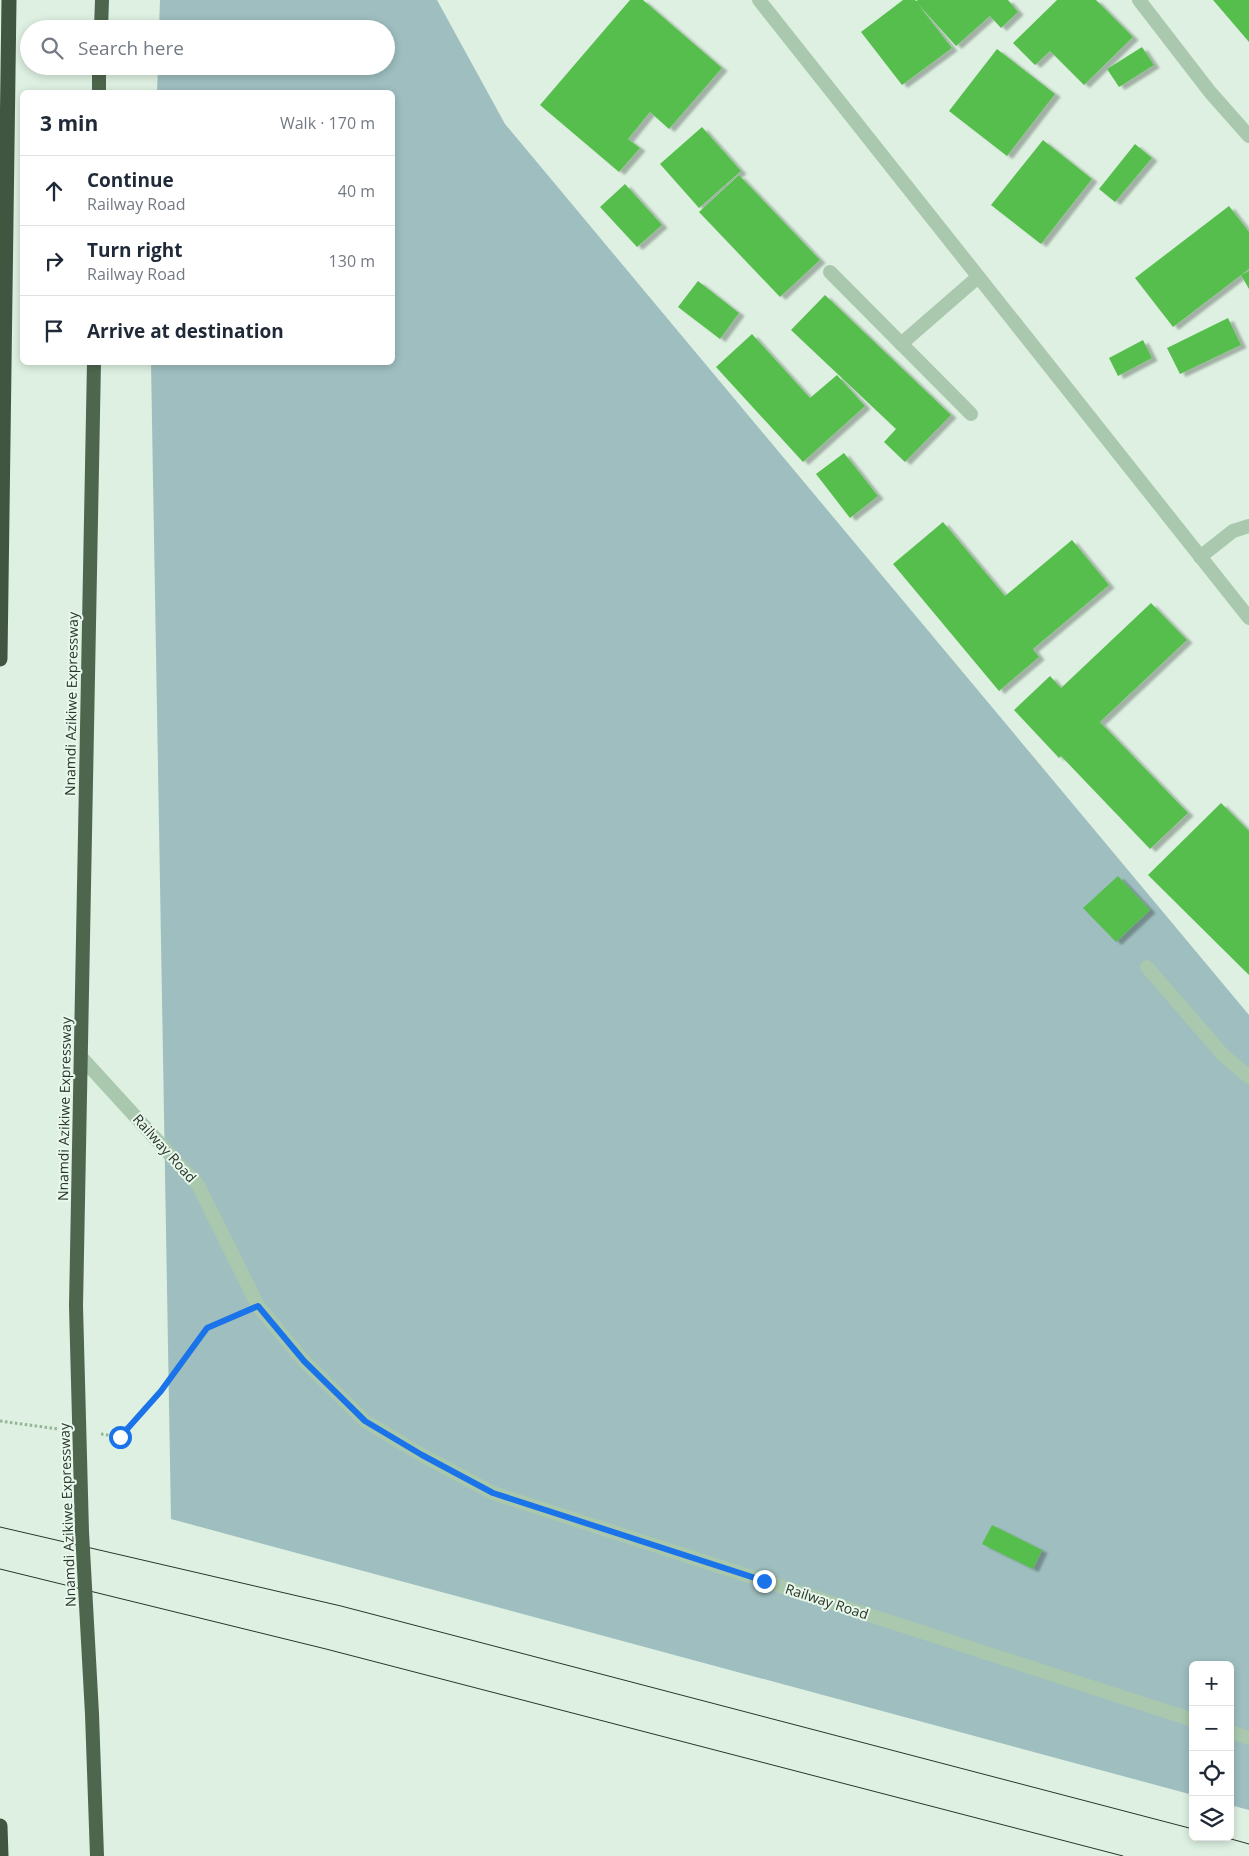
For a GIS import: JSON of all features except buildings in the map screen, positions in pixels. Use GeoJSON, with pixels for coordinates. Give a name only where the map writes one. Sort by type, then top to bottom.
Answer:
{"type":"FeatureCollection","features":[{"type":"Feature","properties":{"kind":"highway"},"geometry":{"type":"LineString","coordinates":[[0,659],[9,0]]}},
{"type":"Feature","properties":{"kind":"highway"},"geometry":{"type":"LineString","coordinates":[[101,20],[102,0]]}},
{"type":"Feature","properties":{"kind":"highway"},"geometry":{"type":"LineString","coordinates":[[99,75],[99,90]]}},
{"type":"Feature","properties":{"kind":"highway","name":"Nnamdi Azikiwe Expressway"},"geometry":{"type":"LineString","coordinates":[[94,365],[76,1306],[82,1532],[92,1714],[97,1856]]}},
{"type":"Feature","properties":{"kind":"highway"},"geometry":{"type":"LineString","coordinates":[[0,1826],[1,1856]]}},
{"type":"Feature","properties":{"kind":"street"},"geometry":{"type":"LineString","coordinates":[[759,0],[1249,618]]}},
{"type":"Feature","properties":{"kind":"street"},"geometry":{"type":"LineString","coordinates":[[1139,0],[1210,92],[1249,136]]}},
{"type":"Feature","properties":{"kind":"street"},"geometry":{"type":"LineString","coordinates":[[830,272],[971,414]]}},
{"type":"Feature","properties":{"kind":"street"},"geometry":{"type":"LineString","coordinates":[[902,344],[978,277]]}},
{"type":"Feature","properties":{"kind":"street"},"geometry":{"type":"LineString","coordinates":[[1200,556],[1233,531],[1249,526]]}},
{"type":"Feature","properties":{"kind":"street"},"geometry":{"type":"LineString","coordinates":[[1147,967],[1223,1055],[1249,1077]]}},
{"type":"Feature","properties":{"kind":"street","name":"Railway Road"},"geometry":{"type":"LineString","coordinates":[[81,1057],[198,1185],[258,1306],[304,1361],[365,1421],[422,1455],[493,1493],[1189,1719]]}},
{"type":"Feature","properties":{"kind":"street"},"geometry":{"type":"LineString","coordinates":[[1234,1733],[1249,1738]]}},
{"type":"Feature","properties":{"kind":"path"},"geometry":{"type":"LineString","coordinates":[[93,1433],[120,1437],[161,1391],[207,1328],[258,1306]]}},
{"type":"Feature","properties":{"kind":"path"},"geometry":{"type":"LineString","coordinates":[[0,1421],[65,1430]]}},
{"type":"Feature","properties":{"kind":"shaded area"},"geometry":{"type":"Polygon","coordinates":[[[160,0],[437,0],[505,124],[1249,1015],[1249,1810],[1234,1806],[1234,1661],[1189,1661],[1189,1794],[171,1519],[151,365],[395,365],[395,90],[157,90],[158,75],[395,75],[395,20],[159,20],[160,0]]]}},
{"type":"Feature","properties":{"kind":"tram line"},"geometry":{"type":"LineString","coordinates":[[0,1527],[341,1606],[1189,1828]]}},
{"type":"Feature","properties":{"kind":"tram line"},"geometry":{"type":"LineString","coordinates":[[0,1569],[326,1649],[1123,1856]]}},
{"type":"Feature","properties":{"kind":"tram line"},"geometry":{"type":"LineString","coordinates":[[1234,1840],[1249,1844]]}},
{"type":"Feature","properties":{"kind":"route"},"geometry":{"type":"LineString","coordinates":[[120,1437],[161,1391],[207,1328],[258,1306],[304,1361],[365,1421],[422,1455],[493,1493],[764,1581]]}}]}
